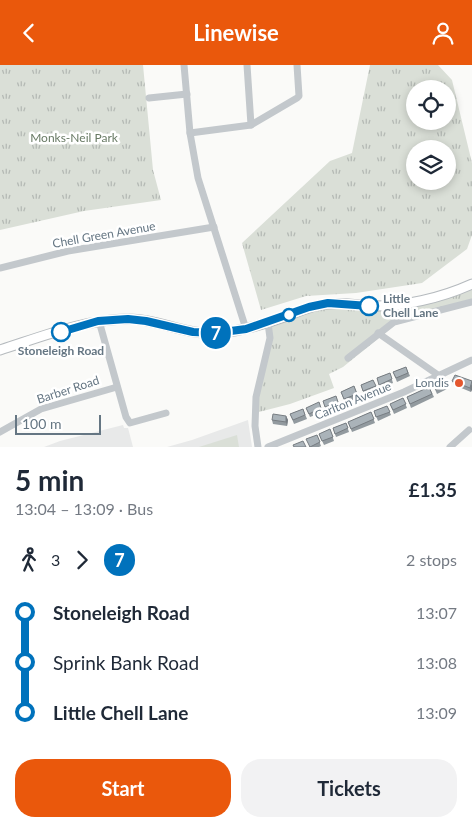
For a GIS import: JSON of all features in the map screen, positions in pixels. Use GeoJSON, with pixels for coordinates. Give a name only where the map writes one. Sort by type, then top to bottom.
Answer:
{"type":"FeatureCollection","features":[{"type":"Feature","properties":{"kind":"main road"},"geometry":{"type":"LineString","coordinates":[[0,350],[98,321],[128,319],[203,333],[215,333],[246,329],[268,323],[309,307],[328,303],[370,306],[393,305],[435,297],[472,284]]}},
{"type":"Feature","properties":{"kind":"street"},"geometry":{"type":"LineString","coordinates":[[184,65],[190,133],[198,178],[246,329]]}},
{"type":"Feature","properties":{"kind":"street"},"geometry":{"type":"LineString","coordinates":[[247,65],[251,125]]}},
{"type":"Feature","properties":{"kind":"street"},"geometry":{"type":"LineString","coordinates":[[190,133],[251,125],[297,98],[299,95],[297,65]]}},
{"type":"Feature","properties":{"kind":"street"},"geometry":{"type":"LineString","coordinates":[[149,98],[187,94]]}},
{"type":"Feature","properties":{"kind":"street","name":"Chell Green Avenue"},"geometry":{"type":"LineString","coordinates":[[0,268],[68,251],[214,227]]}},
{"type":"Feature","properties":{"kind":"street"},"geometry":{"type":"LineString","coordinates":[[348,358],[394,321],[472,302]]}},
{"type":"Feature","properties":{"kind":"street"},"geometry":{"type":"LineString","coordinates":[[98,321],[126,417],[130,423],[166,413]]}},
{"type":"Feature","properties":{"kind":"street"},"geometry":{"type":"LineString","coordinates":[[258,447],[255,426],[256,397],[270,338],[268,323]]}},
{"type":"Feature","properties":{"kind":"street"},"geometry":{"type":"LineString","coordinates":[[378,333],[438,375]]}},
{"type":"Feature","properties":{"kind":"street","name":"Carlton Avenue"},"geometry":{"type":"LineString","coordinates":[[268,447],[404,392],[472,360]]}},
{"type":"Feature","properties":{"kind":"street","name":"Barber Road"},"geometry":{"type":"LineString","coordinates":[[0,432],[42,409],[118,387]]}},
{"type":"Feature","properties":{"kind":"street"},"geometry":{"type":"LineString","coordinates":[[450,447],[469,430]]}},
{"type":"Feature","properties":{"kind":"shaded area"},"geometry":{"type":"Polygon","coordinates":[[[248,420],[252,447],[167,447],[192,440],[248,420]]]}},
{"type":"Feature","properties":{"kind":"shaded area"},"geometry":{"type":"Polygon","coordinates":[[[123,425],[124,428],[128,428],[133,447],[44,447],[60,441],[123,425]]]}},
{"type":"Feature","properties":{"kind":"green space","name":"Monks-Neil Park"},"geometry":{"type":"Polygon","coordinates":[[[0,65],[143,65],[153,170],[161,200],[84,211],[0,230],[0,65]]]}},
{"type":"Feature","properties":{"kind":"green space"},"geometry":{"type":"Polygon","coordinates":[[[370,65],[438,65],[452,80],[406,80],[406,130],[456,130],[456,97],[472,163],[472,235],[467,249],[422,283],[356,293],[306,296],[261,310],[242,243],[330,161],[352,153],[370,65]]]}},
{"type":"Feature","properties":{"kind":"green space"},"geometry":{"type":"Polygon","coordinates":[[[472,284],[472,304],[395,325],[343,367],[329,374],[334,388],[290,404],[255,413],[268,348],[268,323],[309,307],[399,304],[472,284]]]}},
{"type":"Feature","properties":{"kind":"green space"},"geometry":{"type":"Polygon","coordinates":[[[237,435],[239,447],[199,447],[237,435]]]}},
{"type":"Feature","properties":{"kind":"building"},"geometry":{"type":"Polygon","coordinates":[[[406,367],[408,373],[396,378],[393,372],[406,367]]]}},
{"type":"Feature","properties":{"kind":"building"},"geometry":{"type":"Polygon","coordinates":[[[390,373],[392,379],[379,385],[377,378],[390,373]]]}},
{"type":"Feature","properties":{"kind":"building"},"geometry":{"type":"Polygon","coordinates":[[[455,375],[472,381],[470,388],[452,381],[455,375]]]}},
{"type":"Feature","properties":{"kind":"building"},"geometry":{"type":"Polygon","coordinates":[[[445,379],[448,385],[436,390],[433,385],[445,379]]]}},
{"type":"Feature","properties":{"kind":"building"},"geometry":{"type":"Polygon","coordinates":[[[373,380],[376,386],[363,391],[361,385],[373,380]]]}},
{"type":"Feature","properties":{"kind":"building"},"geometry":{"type":"Polygon","coordinates":[[[354,386],[357,394],[344,399],[341,392],[354,386]]]}},
{"type":"Feature","properties":{"kind":"building"},"geometry":{"type":"Polygon","coordinates":[[[429,387],[432,394],[410,404],[407,397],[429,387]]]}},
{"type":"Feature","properties":{"kind":"building"},"geometry":{"type":"Polygon","coordinates":[[[336,396],[338,402],[325,407],[323,401],[336,396]]]}},
{"type":"Feature","properties":{"kind":"building"},"geometry":{"type":"Polygon","coordinates":[[[403,398],[406,404],[393,410],[390,404],[403,398]]]}},
{"type":"Feature","properties":{"kind":"building"},"geometry":{"type":"Polygon","coordinates":[[[319,402],[321,408],[309,414],[306,408],[319,402]]]}},
{"type":"Feature","properties":{"kind":"building"},"geometry":{"type":"Polygon","coordinates":[[[387,406],[390,412],[376,417],[374,411],[387,406]]]}},
{"type":"Feature","properties":{"kind":"building"},"geometry":{"type":"Polygon","coordinates":[[[303,409],[305,415],[293,420],[290,414],[303,409]]]}},
{"type":"Feature","properties":{"kind":"building"},"geometry":{"type":"Polygon","coordinates":[[[371,412],[374,419],[351,429],[348,422],[371,412]]]}},
{"type":"Feature","properties":{"kind":"building"},"geometry":{"type":"Polygon","coordinates":[[[273,414],[286,416],[286,422],[272,420],[273,414]]]}},
{"type":"Feature","properties":{"kind":"building"},"geometry":{"type":"Polygon","coordinates":[[[346,423],[348,428],[335,434],[333,428],[346,423]]]}},
{"type":"Feature","properties":{"kind":"building"},"geometry":{"type":"Polygon","coordinates":[[[330,429],[333,437],[322,441],[319,434],[330,429]]]}},
{"type":"Feature","properties":{"kind":"building"},"geometry":{"type":"Polygon","coordinates":[[[317,435],[320,442],[310,447],[306,439],[317,435]]]}},
{"type":"Feature","properties":{"kind":"building"},"geometry":{"type":"Polygon","coordinates":[[[303,441],[306,447],[294,447],[293,445],[303,441]]]}},
{"type":"Feature","properties":{"kind":"bus line","name":"7"},"geometry":{"type":"LineString","coordinates":[[61,332],[98,321],[128,319],[157,323],[193,332],[215,333],[246,329],[268,323],[309,307],[328,303],[369,306]]}},
{"type":"Feature","properties":{"kind":"place","name":"Little Chell Lane"},"geometry":{"type":"Point","coordinates":[369,306]}},
{"type":"Feature","properties":{"kind":"place","name":"Stoneleigh Road"},"geometry":{"type":"Point","coordinates":[61,332]}},
{"type":"Feature","properties":{"kind":"place","name":"Londis"},"geometry":{"type":"Point","coordinates":[459,383]}}]}
